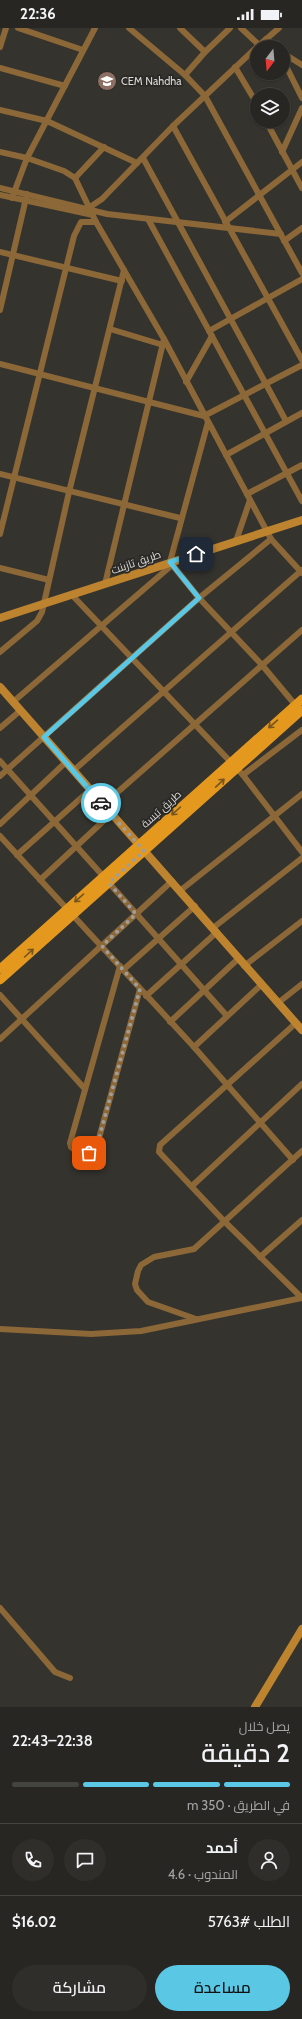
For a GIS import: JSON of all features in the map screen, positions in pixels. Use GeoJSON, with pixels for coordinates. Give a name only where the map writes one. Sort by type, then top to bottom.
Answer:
{"type":"FeatureCollection","features":[{"type":"Feature","properties":{"kind":"main road","name":"طريق تبسة"},"geometry":{"type":"LineString","coordinates":[[0,969],[106,880],[233,765],[300,708]]}},
{"type":"Feature","properties":{"kind":"main road","name":"طريق تبسة"},"geometry":{"type":"LineString","coordinates":[[0,980],[69,912]]}},
{"type":"Feature","properties":{"kind":"street"},"geometry":{"type":"LineString","coordinates":[[0,47],[6,28]]}},
{"type":"Feature","properties":{"kind":"street"},"geometry":{"type":"LineString","coordinates":[[18,28],[83,50]]}},
{"type":"Feature","properties":{"kind":"street"},"geometry":{"type":"LineString","coordinates":[[12,198],[27,158],[95,28]]}},
{"type":"Feature","properties":{"kind":"street"},"geometry":{"type":"LineString","coordinates":[[129,28],[185,75],[204,96],[302,274]]}},
{"type":"Feature","properties":{"kind":"street"},"geometry":{"type":"LineString","coordinates":[[180,28],[205,52]]}},
{"type":"Feature","properties":{"kind":"street"},"geometry":{"type":"LineString","coordinates":[[185,75],[205,52],[230,28]]}},
{"type":"Feature","properties":{"kind":"street"},"geometry":{"type":"LineString","coordinates":[[241,28],[252,40]]}},
{"type":"Feature","properties":{"kind":"street"},"geometry":{"type":"LineString","coordinates":[[266,39],[278,28]]}},
{"type":"Feature","properties":{"kind":"street"},"geometry":{"type":"LineString","coordinates":[[92,211],[173,126],[250,54]]}},
{"type":"Feature","properties":{"kind":"street"},"geometry":{"type":"LineString","coordinates":[[290,58],[301,65]]}},
{"type":"Feature","properties":{"kind":"street"},"geometry":{"type":"LineString","coordinates":[[235,67],[250,92]]}},
{"type":"Feature","properties":{"kind":"street"},"geometry":{"type":"LineString","coordinates":[[0,68],[64,86]]}},
{"type":"Feature","properties":{"kind":"street"},"geometry":{"type":"LineString","coordinates":[[290,74],[302,98]]}},
{"type":"Feature","properties":{"kind":"street"},"geometry":{"type":"LineString","coordinates":[[282,152],[302,108]]}},
{"type":"Feature","properties":{"kind":"street"},"geometry":{"type":"LineString","coordinates":[[0,110],[47,121],[137,163]]}},
{"type":"Feature","properties":{"kind":"street"},"geometry":{"type":"LineString","coordinates":[[173,126],[267,299],[302,360]]}},
{"type":"Feature","properties":{"kind":"street"},"geometry":{"type":"LineString","coordinates":[[270,128],[302,188]]}},
{"type":"Feature","properties":{"kind":"street"},"geometry":{"type":"LineString","coordinates":[[75,178],[104,148]]}},
{"type":"Feature","properties":{"kind":"street"},"geometry":{"type":"LineString","coordinates":[[0,152],[27,158],[64,171],[75,178],[96,222],[186,382],[271,539],[302,572],[230,632],[73,771]]}},
{"type":"Feature","properties":{"kind":"street"},"geometry":{"type":"LineString","coordinates":[[143,158],[286,421]]}},
{"type":"Feature","properties":{"kind":"street"},"geometry":{"type":"LineString","coordinates":[[226,222],[302,162]]}},
{"type":"Feature","properties":{"kind":"street"},"geometry":{"type":"LineString","coordinates":[[0,188],[15,191],[26,197]]}},
{"type":"Feature","properties":{"kind":"street"},"geometry":{"type":"LineString","coordinates":[[0,195],[12,198],[26,197],[107,214],[280,234]]}},
{"type":"Feature","properties":{"kind":"street"},"geometry":{"type":"LineString","coordinates":[[0,310],[14,255],[26,197]]}},
{"type":"Feature","properties":{"kind":"street"},"geometry":{"type":"LineString","coordinates":[[148,219],[302,501]]}},
{"type":"Feature","properties":{"kind":"street"},"geometry":{"type":"LineString","coordinates":[[0,534],[66,268],[79,224],[84,221],[96,222]]}},
{"type":"Feature","properties":{"kind":"street"},"geometry":{"type":"LineString","coordinates":[[284,241],[302,228]]}},
{"type":"Feature","properties":{"kind":"street"},"geometry":{"type":"LineString","coordinates":[[0,252],[122,281]]}},
{"type":"Feature","properties":{"kind":"street"},"geometry":{"type":"LineString","coordinates":[[0,652],[41,616],[69,492],[124,270]]}},
{"type":"Feature","properties":{"kind":"street"},"geometry":{"type":"LineString","coordinates":[[186,382],[210,334],[230,319],[302,279]]}},
{"type":"Feature","properties":{"kind":"street"},"geometry":{"type":"LineString","coordinates":[[110,329],[163,342]]}},
{"type":"Feature","properties":{"kind":"street"},"geometry":{"type":"LineString","coordinates":[[105,584],[150,402],[163,342]]}},
{"type":"Feature","properties":{"kind":"street"},"geometry":{"type":"LineString","coordinates":[[0,364],[204,416],[302,365]]}},
{"type":"Feature","properties":{"kind":"street"},"geometry":{"type":"LineString","coordinates":[[226,455],[302,413]]}},
{"type":"Feature","properties":{"kind":"street"},"geometry":{"type":"LineString","coordinates":[[13,702],[171,564],[180,518],[208,422]]}},
{"type":"Feature","properties":{"kind":"street"},"geometry":{"type":"LineString","coordinates":[[236,541],[248,497],[302,465]]}},
{"type":"Feature","properties":{"kind":"street"},"geometry":{"type":"LineString","coordinates":[[0,474],[180,518]]}},
{"type":"Feature","properties":{"kind":"street","name":"طريق تازبنت"},"geometry":{"type":"LineString","coordinates":[[0,618],[171,564],[302,520]]}},
{"type":"Feature","properties":{"kind":"street"},"geometry":{"type":"LineString","coordinates":[[0,776],[199,598],[271,539]]}},
{"type":"Feature","properties":{"kind":"street"},"geometry":{"type":"LineString","coordinates":[[171,564],[199,598],[300,708]]}},
{"type":"Feature","properties":{"kind":"street"},"geometry":{"type":"LineString","coordinates":[[0,568],[49,580]]}},
{"type":"Feature","properties":{"kind":"street"},"geometry":{"type":"LineString","coordinates":[[72,595],[243,775],[302,852]]}},
{"type":"Feature","properties":{"kind":"street"},"geometry":{"type":"LineString","coordinates":[[103,805],[302,630]]}},
{"type":"Feature","properties":{"kind":"street"},"geometry":{"type":"LineString","coordinates":[[0,687],[141,848],[181,890],[244,966],[302,1030]]}},
{"type":"Feature","properties":{"kind":"street"},"geometry":{"type":"LineString","coordinates":[[0,728],[20,710]]}},
{"type":"Feature","properties":{"kind":"street"},"geometry":{"type":"LineString","coordinates":[[243,775],[302,730]]}},
{"type":"Feature","properties":{"kind":"street"},"geometry":{"type":"LineString","coordinates":[[0,761],[227,1016]]}},
{"type":"Feature","properties":{"kind":"street"},"geometry":{"type":"LineString","coordinates":[[0,824],[66,762]]}},
{"type":"Feature","properties":{"kind":"street"},"geometry":{"type":"LineString","coordinates":[[17,855],[90,790]]}},
{"type":"Feature","properties":{"kind":"street"},"geometry":{"type":"LineString","coordinates":[[181,890],[302,794]]}},
{"type":"Feature","properties":{"kind":"street"},"geometry":{"type":"LineString","coordinates":[[40,880],[112,814]]}},
{"type":"Feature","properties":{"kind":"street"},"geometry":{"type":"LineString","coordinates":[[0,836],[194,1047],[293,1160]]}},
{"type":"Feature","properties":{"kind":"street"},"geometry":{"type":"LineString","coordinates":[[146,996],[182,964],[215,930],[302,858]]}},
{"type":"Feature","properties":{"kind":"street"},"geometry":{"type":"LineString","coordinates":[[0,1039],[172,881]]}},
{"type":"Feature","properties":{"kind":"street"},"geometry":{"type":"LineString","coordinates":[[140,989],[96,1149],[89,1153],[75,1150],[71,1147],[70,1143],[121,968],[195,906]]}},
{"type":"Feature","properties":{"kind":"street"},"geometry":{"type":"LineString","coordinates":[[244,966],[302,921]]}},
{"type":"Feature","properties":{"kind":"street"},"geometry":{"type":"LineString","coordinates":[[170,1022],[238,958]]}},
{"type":"Feature","properties":{"kind":"street"},"geometry":{"type":"LineString","coordinates":[[278,1003],[302,984]]}},
{"type":"Feature","properties":{"kind":"street"},"geometry":{"type":"LineString","coordinates":[[194,1047],[261,985]]}},
{"type":"Feature","properties":{"kind":"street"},"geometry":{"type":"LineString","coordinates":[[0,995],[85,1088]]}},
{"type":"Feature","properties":{"kind":"street"},"geometry":{"type":"LineString","coordinates":[[0,1329],[110,1333],[141,1331],[302,1298],[224,1221],[159,1152],[158,1148],[296,1023]]}},
{"type":"Feature","properties":{"kind":"street"},"geometry":{"type":"LineString","coordinates":[[192,1186],[302,1084]]}},
{"type":"Feature","properties":{"kind":"street"},"geometry":{"type":"LineString","coordinates":[[198,1320],[148,1302],[137,1290],[135,1284],[138,1271],[146,1261],[154,1257],[194,1249],[302,1151]]}},
{"type":"Feature","properties":{"kind":"street"},"geometry":{"type":"LineString","coordinates":[[260,1257],[302,1220]]}},
{"type":"Feature","properties":{"kind":"street"},"geometry":{"type":"LineString","coordinates":[[0,1608],[55,1672],[70,1678]]}},
{"type":"Feature","properties":{"kind":"street"},"geometry":{"type":"LineString","coordinates":[[254,1707],[302,1629]]}},
{"type":"Feature","properties":{"kind":"way so far"},"geometry":{"type":"LineString","coordinates":[[89,1153],[94,1152],[96,1149],[140,989],[102,946],[136,914],[109,883],[144,851],[101,803]]}},
{"type":"Feature","properties":{"kind":"place","name":"CEM Nahdha"},"geometry":{"type":"Point","coordinates":[107,81]}},
{"type":"Feature","properties":{"kind":"route"},"geometry":{"type":"LineString","coordinates":[[101,803],[44,737],[199,598],[170,562],[196,554]]}}]}
